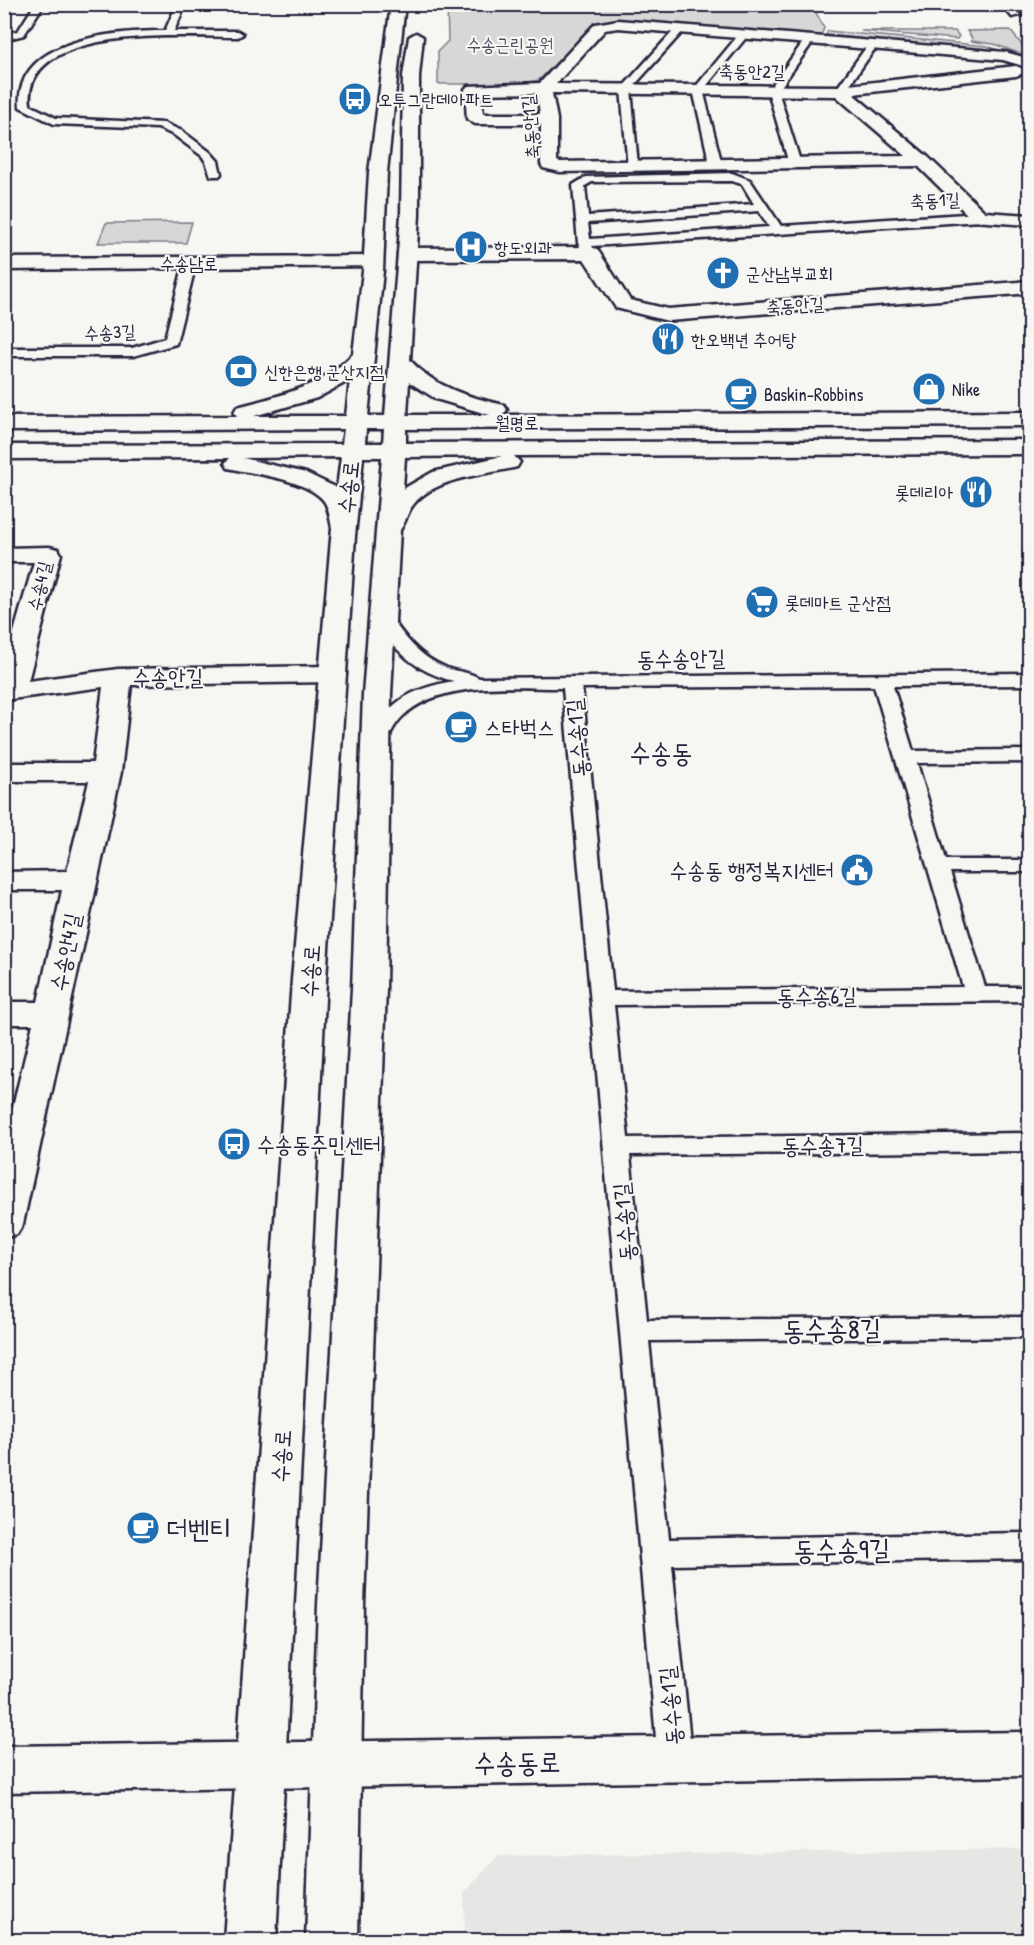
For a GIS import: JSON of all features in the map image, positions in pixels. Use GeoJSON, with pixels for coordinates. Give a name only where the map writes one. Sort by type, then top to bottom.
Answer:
{"type":"FeatureCollection","features":[{"type":"Feature","properties":{"kind":"street","name":"수송로"},"geometry":{"type":"LineString","coordinates":[[250,1941],[309,980],[332,674],[344,529],[374,262],[378,172],[398,4]]}},
{"type":"Feature","properties":{"kind":"street","name":"수송로"},"geometry":{"type":"LineString","coordinates":[[333,1941],[342,1593],[369,989],[376,743],[382,617],[410,215],[411,76],[419,4]]}},
{"type":"Feature","properties":{"kind":"street","name":"축동안1길"},"geometry":{"type":"LineString","coordinates":[[922,161],[561,167],[549,164],[549,118],[544,88],[600,27],[618,24],[1005,56],[1029,64]]}},
{"type":"Feature","properties":{"kind":"street","name":"축동안2길"},"geometry":{"type":"LineString","coordinates":[[549,118],[475,119],[473,89],[840,91],[1029,69]]}},
{"type":"Feature","properties":{"kind":"street","name":"축동1길"},"geometry":{"type":"LineString","coordinates":[[840,91],[922,161],[980,217]]}},
{"type":"Feature","properties":{"kind":"street"},"geometry":{"type":"LineString","coordinates":[[980,217],[1029,220]]}},
{"type":"Feature","properties":{"kind":"street"},"geometry":{"type":"LineString","coordinates":[[407,254],[587,248]]}},
{"type":"Feature","properties":{"kind":"street","name":"축동안길"},"geometry":{"type":"LineString","coordinates":[[587,248],[624,304],[668,315],[1029,287]]}},
{"type":"Feature","properties":{"kind":"street","name":"수송남로"},"geometry":{"type":"LineString","coordinates":[[4,264],[374,262]]}},
{"type":"Feature","properties":{"kind":"street"},"geometry":{"type":"LineString","coordinates":[[204,423],[307,394],[335,381],[353,369],[363,356]]}},
{"type":"Feature","properties":{"kind":"street"},"geometry":{"type":"LineString","coordinates":[[400,361],[410,375],[454,400],[518,415],[584,422]]}},
{"type":"Feature","properties":{"kind":"street","name":"월명로"},"geometry":{"type":"LineString","coordinates":[[4,452],[123,452],[584,422],[1029,419]]}},
{"type":"Feature","properties":{"kind":"street","name":"월명로"},"geometry":{"type":"LineString","coordinates":[[4,424],[204,423],[354,436]]}},
{"type":"Feature","properties":{"kind":"street","name":"월명로"},"geometry":{"type":"LineString","coordinates":[[395,435],[615,448],[1029,447]]}},
{"type":"Feature","properties":{"kind":"street"},"geometry":{"type":"LineString","coordinates":[[389,531],[405,499],[421,487],[446,477],[506,462],[615,448]]}},
{"type":"Feature","properties":{"kind":"street"},"geometry":{"type":"LineString","coordinates":[[123,452],[230,462],[316,485],[330,494],[339,508],[344,529]]}},
{"type":"Feature","properties":{"kind":"street","name":"수송4길"},"geometry":{"type":"LineString","coordinates":[[4,555],[49,554],[8,692]]}},
{"type":"Feature","properties":{"kind":"street","name":"수송안길"},"geometry":{"type":"LineString","coordinates":[[8,692],[118,677],[332,674]]}},
{"type":"Feature","properties":{"kind":"street","name":"수송안4길"},"geometry":{"type":"LineString","coordinates":[[7,1203],[53,1013],[80,880],[106,772],[118,677]]}},
{"type":"Feature","properties":{"kind":"street"},"geometry":{"type":"LineString","coordinates":[[4,772],[106,772]]}},
{"type":"Feature","properties":{"kind":"street"},"geometry":{"type":"LineString","coordinates":[[4,881],[80,880]]}},
{"type":"Feature","properties":{"kind":"street"},"geometry":{"type":"LineString","coordinates":[[4,1013],[53,1013]]}},
{"type":"Feature","properties":{"kind":"street","name":"수송동로"},"geometry":{"type":"LineString","coordinates":[[4,1769],[261,1764],[675,1761],[1029,1754]]}},
{"type":"Feature","properties":{"kind":"lane"},"geometry":{"type":"LineString","coordinates":[[4,37],[21,33],[40,4]]}},
{"type":"Feature","properties":{"kind":"lane"},"geometry":{"type":"LineString","coordinates":[[168,34],[182,4]]}},
{"type":"Feature","properties":{"kind":"lane"},"geometry":{"type":"LineString","coordinates":[[1006,4],[1015,15]]}},
{"type":"Feature","properties":{"kind":"lane"},"geometry":{"type":"LineString","coordinates":[[632,166],[626,89],[680,29]]}},
{"type":"Feature","properties":{"kind":"lane"},"geometry":{"type":"LineString","coordinates":[[215,174],[212,161],[206,154],[178,133],[160,124],[54,121],[25,107],[21,95],[33,71],[47,58],[107,37],[238,34]]}},
{"type":"Feature","properties":{"kind":"lane"},"geometry":{"type":"LineString","coordinates":[[716,165],[698,90],[744,34]]}},
{"type":"Feature","properties":{"kind":"lane"},"geometry":{"type":"LineString","coordinates":[[795,164],[773,91],[809,40]]}},
{"type":"Feature","properties":{"kind":"lane"},"geometry":{"type":"LineString","coordinates":[[840,91],[873,44]]}},
{"type":"Feature","properties":{"kind":"lane"},"geometry":{"type":"LineString","coordinates":[[732,177],[746,182],[764,207],[777,230],[587,248],[579,185],[590,179],[732,177]]}},
{"type":"Feature","properties":{"kind":"lane"},"geometry":{"type":"LineString","coordinates":[[583,220],[764,207]]}},
{"type":"Feature","properties":{"kind":"lane","name":"축동1길"},"geometry":{"type":"LineString","coordinates":[[777,230],[980,217]]}},
{"type":"Feature","properties":{"kind":"lane","name":"수송3길"},"geometry":{"type":"LineString","coordinates":[[4,352],[133,352],[171,341],[190,263]]}},
{"type":"Feature","properties":{"kind":"lane"},"geometry":{"type":"LineString","coordinates":[[382,617],[399,644],[418,662],[446,675],[481,683]]}},
{"type":"Feature","properties":{"kind":"lane","name":"동수송안길"},"geometry":{"type":"LineString","coordinates":[[481,683],[1029,679]]}},
{"type":"Feature","properties":{"kind":"lane"},"geometry":{"type":"LineString","coordinates":[[882,680],[976,994]]}},
{"type":"Feature","properties":{"kind":"lane"},"geometry":{"type":"LineString","coordinates":[[376,743],[398,709],[419,697],[446,688],[481,683]]}},
{"type":"Feature","properties":{"kind":"lane","name":"동수송1길"},"geometry":{"type":"LineString","coordinates":[[572,683],[604,998],[675,1761]]}},
{"type":"Feature","properties":{"kind":"lane"},"geometry":{"type":"LineString","coordinates":[[906,757],[1029,756]]}},
{"type":"Feature","properties":{"kind":"lane"},"geometry":{"type":"LineString","coordinates":[[939,866],[1029,866]]}},
{"type":"Feature","properties":{"kind":"lane","name":"동수송6길"},"geometry":{"type":"LineString","coordinates":[[604,998],[1029,994]]}},
{"type":"Feature","properties":{"kind":"lane","name":"동수송7길"},"geometry":{"type":"LineString","coordinates":[[617,1147],[1029,1142]]}},
{"type":"Feature","properties":{"kind":"lane","name":"동수송8길"},"geometry":{"type":"LineString","coordinates":[[634,1331],[1029,1327]]}},
{"type":"Feature","properties":{"kind":"lane","name":"동수송9길"},"geometry":{"type":"LineString","coordinates":[[655,1552],[1029,1546]]}},
{"type":"Feature","properties":{"kind":"shaded area"},"geometry":{"type":"Polygon","coordinates":[[[1029,1849],[1029,1940],[465,1940],[464,1893],[498,1856],[1029,1849]]]}},
{"type":"Feature","properties":{"kind":"green space","name":"수송근린공원"},"geometry":{"type":"Polygon","coordinates":[[[447,5],[812,5],[824,28],[820,38],[595,24],[539,80],[522,84],[438,84],[438,51],[448,41],[447,5]]]}},
{"type":"Feature","properties":{"kind":"green space"},"geometry":{"type":"Polygon","coordinates":[[[1010,30],[1029,54],[1021,54],[994,44],[971,41],[972,38],[967,31],[1010,30]]]}},
{"type":"Feature","properties":{"kind":"green space"},"geometry":{"type":"Polygon","coordinates":[[[828,31],[987,46],[1010,54],[826,35],[828,31]]]}},
{"type":"Feature","properties":{"kind":"green space"},"geometry":{"type":"Polygon","coordinates":[[[861,31],[955,31],[959,36],[957,39],[861,31]]]}},
{"type":"Feature","properties":{"kind":"green space"},"geometry":{"type":"Polygon","coordinates":[[[192,222],[186,243],[98,243],[106,223],[192,222]]]}},
{"type":"Feature","properties":{"kind":"place","name":"오투그란데아파트"},"geometry":{"type":"Point","coordinates":[355,99]}},
{"type":"Feature","properties":{"kind":"place","name":"항도외과"},"geometry":{"type":"Point","coordinates":[471,247]}},
{"type":"Feature","properties":{"kind":"place","name":"군산남부교회"},"geometry":{"type":"Point","coordinates":[723,273]}},
{"type":"Feature","properties":{"kind":"place","name":"한오백년 추어탕"},"geometry":{"type":"Point","coordinates":[668,339]}},
{"type":"Feature","properties":{"kind":"place","name":"신한은행 군산지점"},"geometry":{"type":"Point","coordinates":[241,371]}},
{"type":"Feature","properties":{"kind":"place","name":"Nike"},"geometry":{"type":"Point","coordinates":[929,389]}},
{"type":"Feature","properties":{"kind":"place","name":"Baskin-Robbins"},"geometry":{"type":"Point","coordinates":[741,394]}},
{"type":"Feature","properties":{"kind":"place","name":"롯데리아"},"geometry":{"type":"Point","coordinates":[976,492]}},
{"type":"Feature","properties":{"kind":"place","name":"롯데마트 군산점"},"geometry":{"type":"Point","coordinates":[762,602]}},
{"type":"Feature","properties":{"kind":"place","name":"스타벅스"},"geometry":{"type":"Point","coordinates":[461,727]}},
{"type":"Feature","properties":{"kind":"place","name":"수송동 행정복지센터"},"geometry":{"type":"Point","coordinates":[857,870]}},
{"type":"Feature","properties":{"kind":"place","name":"수송동주민센터"},"geometry":{"type":"Point","coordinates":[234,1144]}},
{"type":"Feature","properties":{"kind":"place","name":"더벤티"},"geometry":{"type":"Point","coordinates":[143,1528]}},
{"type":"Feature","properties":{"kind":"district","name":"수송동"},"geometry":{"type":"Point","coordinates":[661,752]}}]}
